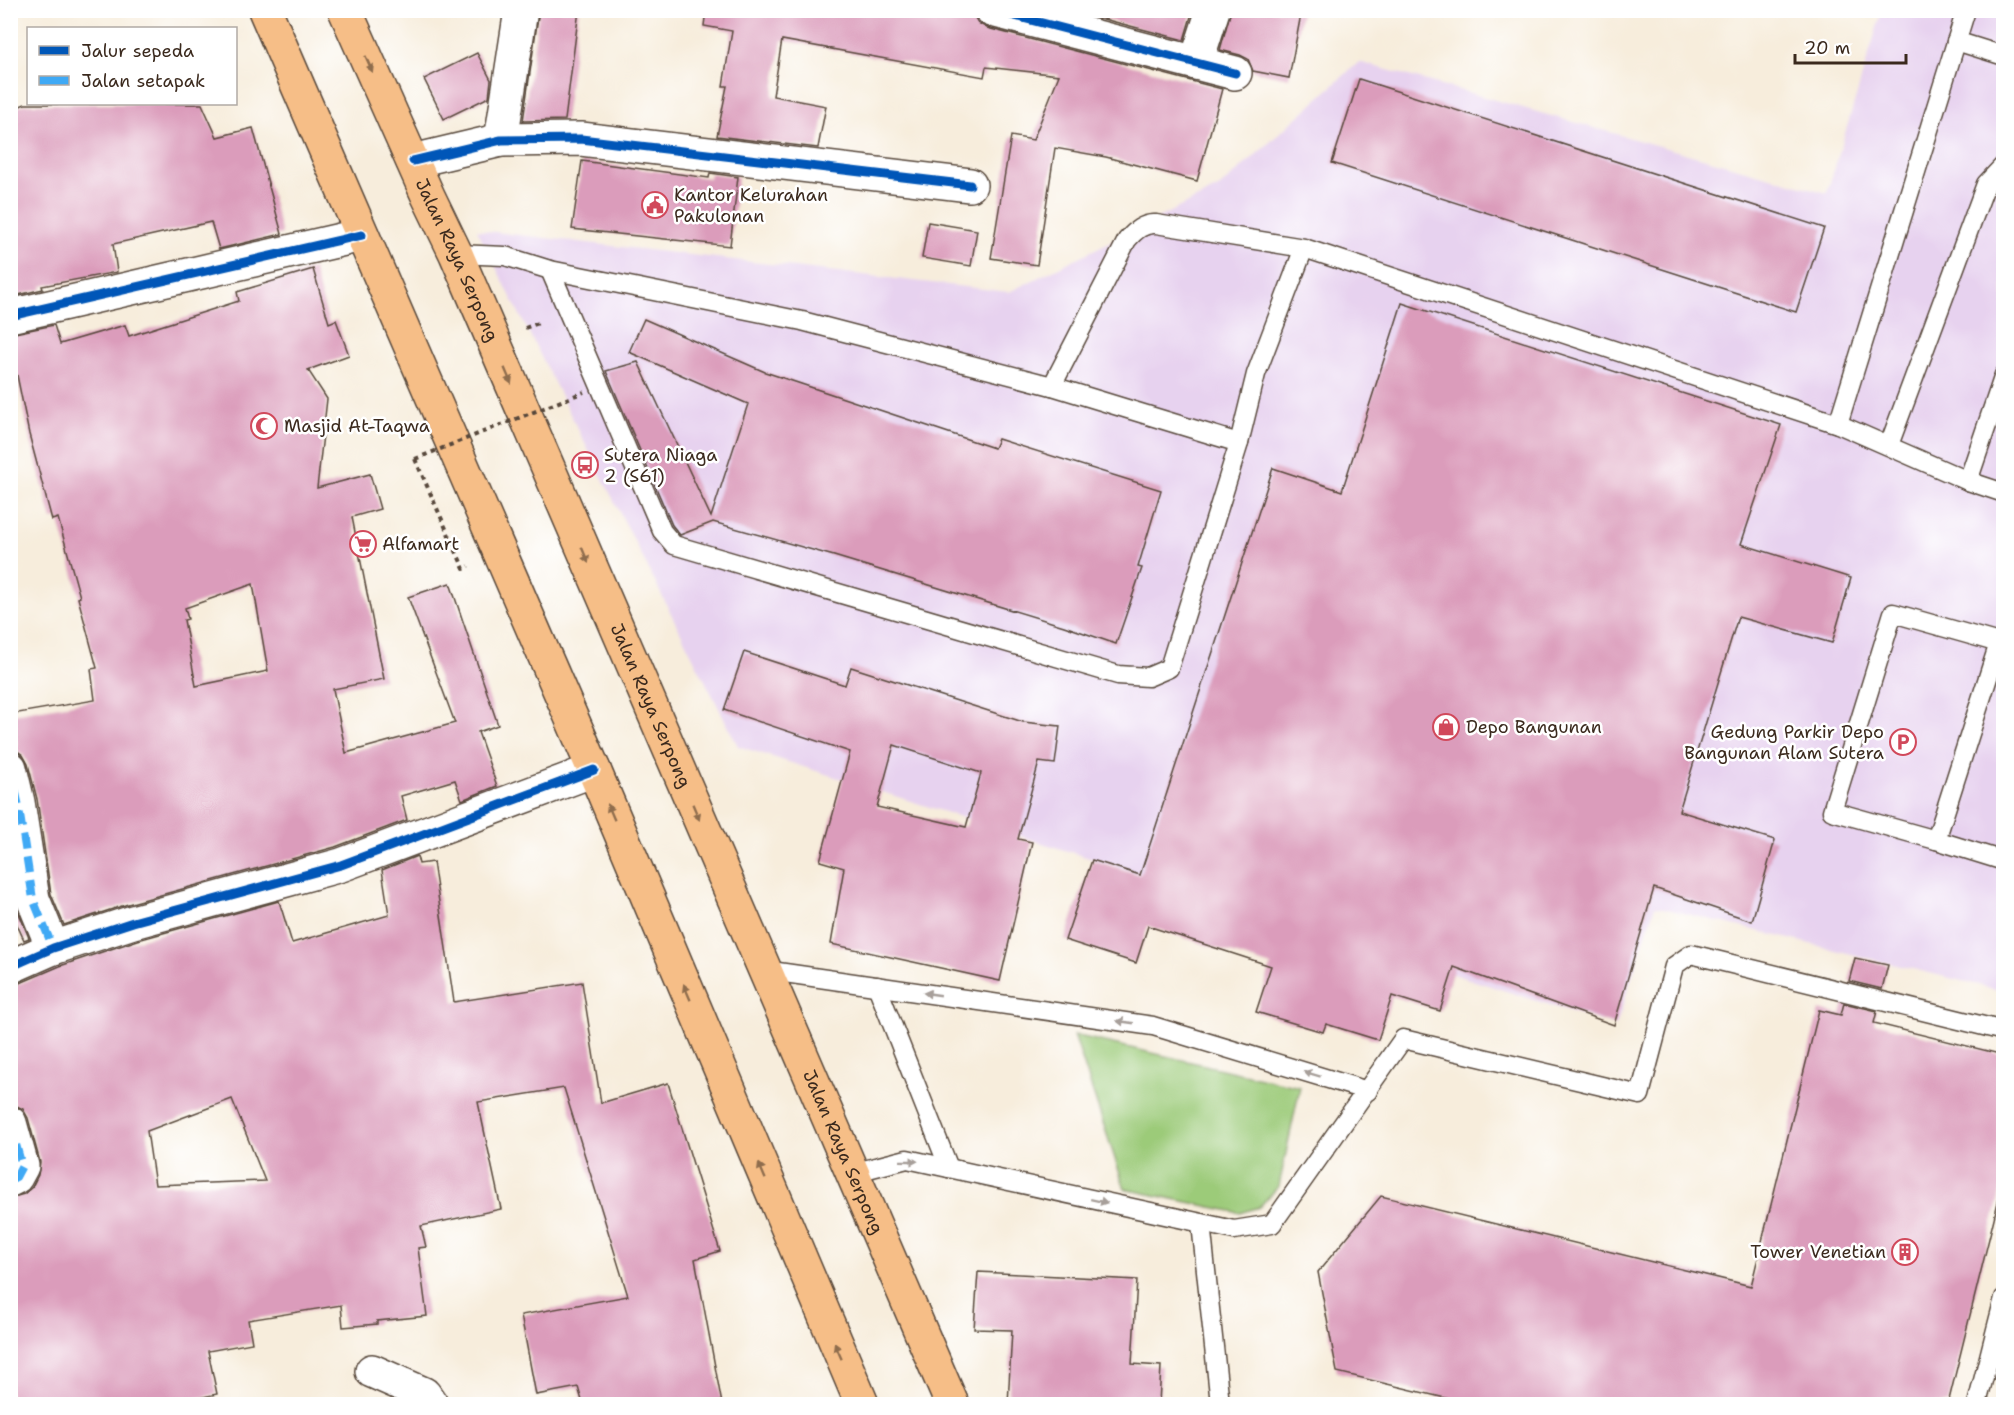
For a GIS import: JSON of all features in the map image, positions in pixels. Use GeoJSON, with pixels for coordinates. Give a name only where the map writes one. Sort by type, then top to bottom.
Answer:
{"type":"FeatureCollection","features":[{"type":"Feature","properties":{"kind":"main road"},"geometry":{"type":"LineString","coordinates":[[265,10],[594,770],[862,1404]]}},
{"type":"Feature","properties":{"kind":"main road","name":"Jalan Raya Serpong"},"geometry":{"type":"LineString","coordinates":[[345,10],[456,254],[952,1404]]}},
{"type":"Feature","properties":{"kind":"street"},"geometry":{"type":"LineString","coordinates":[[501,140],[521,10]]}},
{"type":"Feature","properties":{"kind":"street"},"geometry":{"type":"LineString","coordinates":[[992,10],[1235,73]]}},
{"type":"Feature","properties":{"kind":"street"},"geometry":{"type":"LineString","coordinates":[[1196,63],[1213,10]]}},
{"type":"Feature","properties":{"kind":"street"},"geometry":{"type":"LineString","coordinates":[[413,161],[501,140],[581,139],[970,184]]}},
{"type":"Feature","properties":{"kind":"street"},"geometry":{"type":"LineString","coordinates":[[10,316],[362,235]]}},
{"type":"Feature","properties":{"kind":"street"},"geometry":{"type":"LineString","coordinates":[[10,768],[18,802],[33,899],[53,948]]}},
{"type":"Feature","properties":{"kind":"street"},"geometry":{"type":"LineString","coordinates":[[10,967],[53,948],[133,922],[341,865],[594,770]]}},
{"type":"Feature","properties":{"kind":"street"},"geometry":{"type":"LineString","coordinates":[[10,1123],[22,1166],[16,1177],[10,1180]]}},
{"type":"Feature","properties":{"kind":"street"},"geometry":{"type":"LineString","coordinates":[[372,1371],[424,1394],[431,1404]]}},
{"type":"Feature","properties":{"kind":"lane"},"geometry":{"type":"LineString","coordinates":[[1838,424],[1966,10]]}},
{"type":"Feature","properties":{"kind":"lane"},"geometry":{"type":"LineString","coordinates":[[1956,41],[2004,56]]}},
{"type":"Feature","properties":{"kind":"lane"},"geometry":{"type":"LineString","coordinates":[[1889,445],[1986,184],[2004,165]]}},
{"type":"Feature","properties":{"kind":"lane"},"geometry":{"type":"LineString","coordinates":[[1052,386],[1127,240],[1141,227],[1150,223],[1304,248],[1838,424],[1968,481],[2004,493]]}},
{"type":"Feature","properties":{"kind":"lane"},"geometry":{"type":"LineString","coordinates":[[550,270],[662,531],[674,545],[1118,675],[1148,677],[1169,668],[1239,443],[1256,374],[1304,248]]}},
{"type":"Feature","properties":{"kind":"lane"},"geometry":{"type":"LineString","coordinates":[[456,254],[505,256],[550,270],[802,321],[1052,386],[1239,443]]}},
{"type":"Feature","properties":{"kind":"lane"},"geometry":{"type":"LineString","coordinates":[[1968,481],[2004,375]]}},
{"type":"Feature","properties":{"kind":"lane"},"geometry":{"type":"LineString","coordinates":[[1936,840],[1999,643],[1893,613],[1832,810],[2004,861]]}},
{"type":"Feature","properties":{"kind":"lane"},"geometry":{"type":"LineString","coordinates":[[852,1173],[907,1159],[1234,1230],[1272,1224],[1403,1040],[1640,1095],[1674,966],[1691,954],[2004,1031]]}},
{"type":"Feature","properties":{"kind":"lane"},"geometry":{"type":"LineString","coordinates":[[764,970],[1154,1026],[1368,1091]]}},
{"type":"Feature","properties":{"kind":"lane"},"geometry":{"type":"LineString","coordinates":[[877,986],[949,1168]]}},
{"type":"Feature","properties":{"kind":"lane"},"geometry":{"type":"LineString","coordinates":[[1201,1223],[1220,1404]]}},
{"type":"Feature","properties":{"kind":"lane"},"geometry":{"type":"LineString","coordinates":[[1977,1404],[2004,1298]]}},
{"type":"Feature","properties":{"kind":"path"},"geometry":{"type":"LineString","coordinates":[[415,459],[584,392]]}},
{"type":"Feature","properties":{"kind":"shaded area"},"geometry":{"type":"Polygon","coordinates":[[[1882,11],[2003,11],[2003,991],[1655,906],[1616,1026],[738,746],[477,230],[1009,292],[1220,187],[1359,62],[1827,193],[1882,11]]]}},
{"type":"Feature","properties":{"kind":"green space"},"geometry":{"type":"Polygon","coordinates":[[[1074,1035],[1300,1087],[1279,1186],[1259,1207],[1240,1213],[1125,1189],[1074,1035]]]}},
{"type":"Feature","properties":{"kind":"building"},"geometry":{"type":"Polygon","coordinates":[[[539,10],[579,10],[565,120],[523,121],[539,10]]]}},
{"type":"Feature","properties":{"kind":"building"},"geometry":{"type":"Polygon","coordinates":[[[706,10],[974,10],[978,23],[987,28],[1222,89],[1197,181],[1106,157],[1055,148],[1037,265],[991,258],[1011,136],[1033,140],[1059,75],[986,67],[984,77],[782,40],[773,96],[826,106],[818,148],[717,136],[727,86],[723,86],[732,31],[704,26],[706,10]]]}},
{"type":"Feature","properties":{"kind":"building"},"geometry":{"type":"Polygon","coordinates":[[[1069,10],[1185,10],[1192,13],[1184,40],[1069,10]]]}},
{"type":"Feature","properties":{"kind":"building"},"geometry":{"type":"Polygon","coordinates":[[[1231,10],[1285,10],[1301,14],[1289,78],[1253,71],[1248,59],[1220,50],[1231,10]]]}},
{"type":"Feature","properties":{"kind":"building"},"geometry":{"type":"Polygon","coordinates":[[[477,53],[491,80],[489,97],[444,119],[424,79],[477,53]]]}},
{"type":"Feature","properties":{"kind":"building"},"geometry":{"type":"Polygon","coordinates":[[[1359,79],[1824,228],[1796,312],[1332,163],[1359,79]]]}},
{"type":"Feature","properties":{"kind":"building"},"geometry":{"type":"Polygon","coordinates":[[[25,104],[202,105],[217,137],[253,128],[282,234],[219,249],[211,222],[113,244],[117,272],[42,286],[43,289],[10,297],[10,110],[25,104]]]}},
{"type":"Feature","properties":{"kind":"building","name":"Kantor Kelurahan Pakulonan"},"geometry":{"type":"Polygon","coordinates":[[[582,161],[709,178],[710,173],[738,177],[730,246],[572,229],[582,161]]]}},
{"type":"Feature","properties":{"kind":"building"},"geometry":{"type":"Polygon","coordinates":[[[928,222],[977,230],[971,266],[922,258],[928,222]]]}},
{"type":"Feature","properties":{"kind":"building"},"geometry":{"type":"Polygon","coordinates":[[[313,269],[329,323],[336,320],[349,355],[308,370],[327,399],[317,488],[370,474],[380,509],[352,517],[384,679],[333,689],[346,753],[455,723],[408,597],[450,583],[498,725],[478,732],[497,786],[462,800],[455,780],[401,796],[407,820],[335,847],[128,904],[64,925],[51,894],[37,799],[28,764],[23,755],[16,750],[10,750],[10,747],[17,745],[12,714],[95,700],[91,669],[97,668],[58,518],[52,520],[29,434],[17,375],[10,377],[10,334],[54,325],[60,344],[125,325],[129,336],[239,301],[237,292],[313,269]],[[253,584],[185,608],[188,619],[184,620],[196,686],[268,671],[253,584]]]}},
{"type":"Feature","properties":{"kind":"building","name":"Depo Bangunan"},"geometry":{"type":"Polygon","coordinates":[[[1402,303],[1781,425],[1741,544],[1851,578],[1832,643],[1738,617],[1679,811],[1775,840],[1752,921],[1654,888],[1614,1025],[1454,967],[1440,1011],[1392,996],[1378,1040],[1326,1024],[1323,1032],[1256,1012],[1271,966],[1148,926],[1136,963],[1065,940],[1092,860],[1140,875],[1273,468],[1342,491],[1402,303]]]}},
{"type":"Feature","properties":{"kind":"building"},"geometry":{"type":"Polygon","coordinates":[[[644,319],[765,372],[994,448],[998,439],[1161,490],[1138,567],[1142,568],[1116,644],[834,556],[713,522],[680,535],[672,525],[606,371],[638,362],[711,517],[748,404],[629,352],[644,319]]]}},
{"type":"Feature","properties":{"kind":"building"},"geometry":{"type":"Polygon","coordinates":[[[744,652],[845,685],[851,667],[1023,722],[1060,726],[1055,764],[1039,762],[1018,839],[1032,842],[1000,981],[831,944],[844,868],[820,861],[850,752],[724,710],[744,652]],[[894,745],[877,807],[966,827],[981,773],[894,745]]]}},
{"type":"Feature","properties":{"kind":"building"},"geometry":{"type":"Polygon","coordinates":[[[417,856],[419,864],[433,862],[454,1002],[582,982],[601,1103],[668,1083],[720,1251],[695,1259],[722,1404],[583,1404],[578,1387],[536,1395],[521,1315],[628,1296],[564,1088],[478,1102],[501,1209],[421,1226],[426,1247],[418,1248],[427,1316],[343,1327],[341,1305],[248,1320],[252,1343],[208,1351],[217,1394],[171,1404],[10,1404],[10,1198],[24,1194],[32,1187],[38,1175],[40,1162],[28,1118],[23,1109],[15,1105],[10,1093],[10,985],[138,940],[279,901],[292,943],[389,915],[382,870],[417,856]],[[232,1099],[147,1131],[155,1185],[265,1181],[232,1099]]]}},
{"type":"Feature","properties":{"kind":"building"},"geometry":{"type":"Polygon","coordinates":[[[10,876],[16,906],[29,938],[24,940],[10,909],[10,876]]]}},
{"type":"Feature","properties":{"kind":"building"},"geometry":{"type":"Polygon","coordinates":[[[1855,958],[1888,965],[1882,989],[1849,981],[1855,958]]]}},
{"type":"Feature","properties":{"kind":"building"},"geometry":{"type":"Polygon","coordinates":[[[1844,1003],[1877,1011],[1874,1023],[2004,1055],[2004,1178],[1948,1404],[1470,1404],[1337,1372],[1318,1272],[1381,1196],[1751,1286],[1819,1010],[1841,1015],[1844,1003]]]}},
{"type":"Feature","properties":{"kind":"building"},"geometry":{"type":"Polygon","coordinates":[[[978,1272],[1137,1280],[1132,1364],[1161,1366],[1159,1404],[1008,1404],[1012,1330],[974,1329],[978,1272]]]}},
{"type":"Feature","properties":{"kind":"marked path"},"geometry":{"type":"LineString","coordinates":[[10,768],[18,802],[33,899],[53,948]]}},
{"type":"Feature","properties":{"kind":"marked path"},"geometry":{"type":"LineString","coordinates":[[10,1123],[22,1166],[16,1177],[10,1180]]}},
{"type":"Feature","properties":{"kind":"cycle path"},"geometry":{"type":"LineString","coordinates":[[992,10],[1235,73]]}},
{"type":"Feature","properties":{"kind":"cycle path"},"geometry":{"type":"LineString","coordinates":[[413,161],[501,140],[581,139],[970,185]]}},
{"type":"Feature","properties":{"kind":"cycle path"},"geometry":{"type":"LineString","coordinates":[[10,316],[362,235]]}},
{"type":"Feature","properties":{"kind":"cycle path"},"geometry":{"type":"LineString","coordinates":[[10,967],[53,948],[133,922],[341,865],[594,770]]}},
{"type":"Feature","properties":{"kind":"place","name":"Kantor Kelurahan Pakulonan"},"geometry":{"type":"Point","coordinates":[655,205]}},
{"type":"Feature","properties":{"kind":"place","name":"Masjid At-Taqwa"},"geometry":{"type":"Point","coordinates":[264,426]}},
{"type":"Feature","properties":{"kind":"place","name":"Sutera Niaga 2 (S61)"},"geometry":{"type":"Point","coordinates":[585,465]}},
{"type":"Feature","properties":{"kind":"place","name":"Alfamart"},"geometry":{"type":"Point","coordinates":[363,544]}},
{"type":"Feature","properties":{"kind":"place","name":"Depo Bangunan"},"geometry":{"type":"Point","coordinates":[1446,727]}},
{"type":"Feature","properties":{"kind":"place","name":"Gedung Parkir Depo Bangunan Alam Sutera"},"geometry":{"type":"Point","coordinates":[1903,742]}},
{"type":"Feature","properties":{"kind":"place","name":"Tower Venetian"},"geometry":{"type":"Point","coordinates":[1905,1252]}}]}
